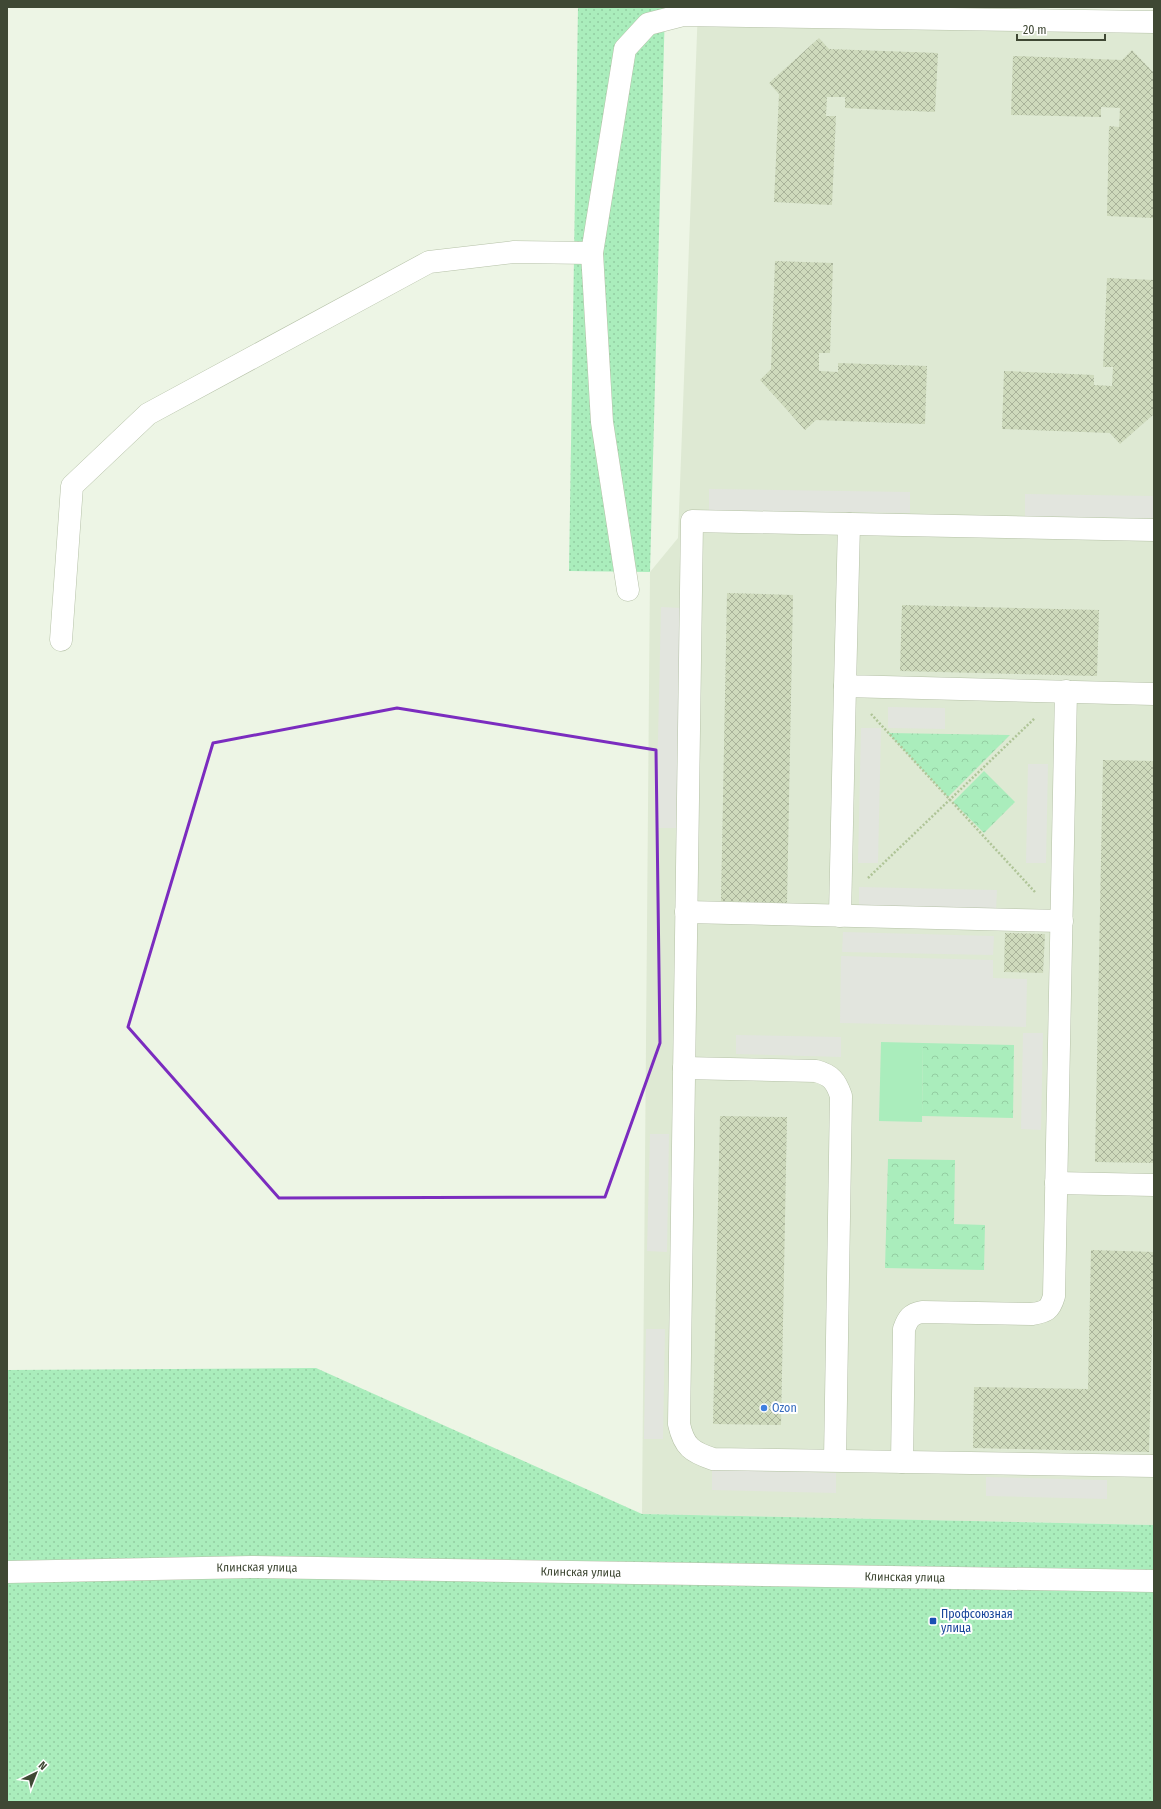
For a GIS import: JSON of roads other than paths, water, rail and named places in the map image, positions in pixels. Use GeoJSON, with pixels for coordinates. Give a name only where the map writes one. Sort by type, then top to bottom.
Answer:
{"type":"FeatureCollection","features":[{"type":"Feature","properties":{"kind":"street"},"geometry":{"type":"LineString","coordinates":[[628,590],[602,422],[592,253],[625,49],[648,24],[683,15],[1154,22]]}},
{"type":"Feature","properties":{"kind":"street"},"geometry":{"type":"LineString","coordinates":[[61,640],[72,486],[148,414],[429,262],[514,252],[592,253]]}},
{"type":"Feature","properties":{"kind":"street"},"geometry":{"type":"LineString","coordinates":[[1154,530],[692,521],[680,1424],[682,1439],[695,1453],[713,1459],[1154,1466]]}},
{"type":"Feature","properties":{"kind":"street"},"geometry":{"type":"LineString","coordinates":[[840,910],[849,524]]}},
{"type":"Feature","properties":{"kind":"street"},"geometry":{"type":"LineString","coordinates":[[845,686],[1154,694]]}},
{"type":"Feature","properties":{"kind":"street"},"geometry":{"type":"LineString","coordinates":[[902,1462],[904,1329],[907,1320],[913,1314],[922,1312],[1032,1314],[1043,1312],[1051,1306],[1054,1296],[1065,691]]}},
{"type":"Feature","properties":{"kind":"street"},"geometry":{"type":"LineString","coordinates":[[686,912],[840,910],[1062,921]]}},
{"type":"Feature","properties":{"kind":"street"},"geometry":{"type":"LineString","coordinates":[[684,1068],[816,1071],[828,1074],[837,1084],[841,1096],[835,1460]]}},
{"type":"Feature","properties":{"kind":"street"},"geometry":{"type":"LineString","coordinates":[[1056,1183],[1154,1185]]}},
{"type":"Feature","properties":{"kind":"street","name":"Клинская улица"},"geometry":{"type":"LineString","coordinates":[[7,1572],[251,1567],[1154,1581]]}},
{"type":"Feature","properties":{"kind":"place","name":"Ozon"},"geometry":{"type":"Point","coordinates":[764,1408]}},
{"type":"Feature","properties":{"kind":"place","name":"Профсоюзная улица"},"geometry":{"type":"Point","coordinates":[933,1621]}}]}
